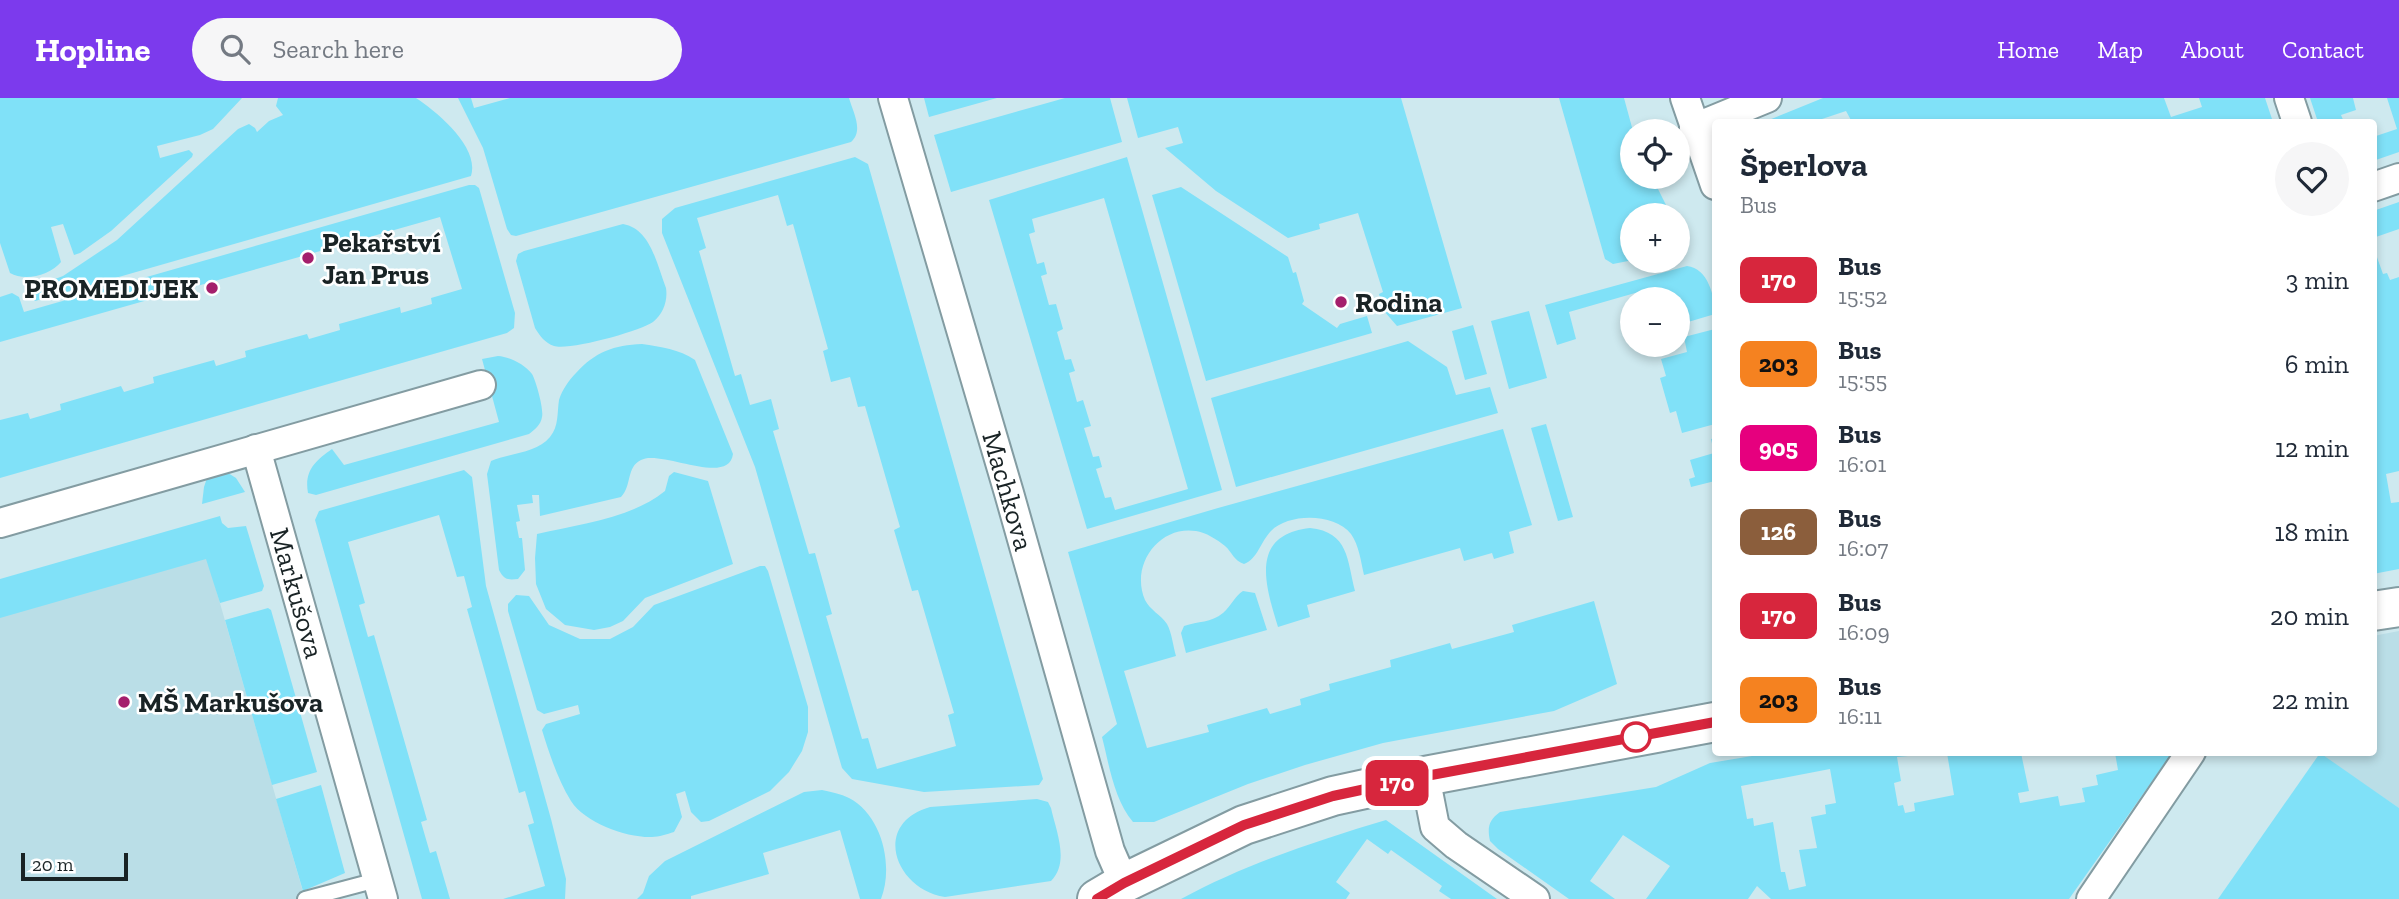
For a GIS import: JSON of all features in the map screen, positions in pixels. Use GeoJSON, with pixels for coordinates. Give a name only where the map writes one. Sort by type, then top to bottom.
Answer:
{"type":"FeatureCollection","features":[{"type":"Feature","properties":{"kind":"street","name":"Machkova"},"geometry":{"type":"LineString","coordinates":[[892,98],[1031,569],[1110,851],[1110,891]]}},
{"type":"Feature","properties":{"kind":"street"},"geometry":{"type":"LineString","coordinates":[[1685,98],[1712,177]]}},
{"type":"Feature","properties":{"kind":"street"},"geometry":{"type":"LineString","coordinates":[[1716,119],[1768,98]]}},
{"type":"Feature","properties":{"kind":"street"},"geometry":{"type":"LineString","coordinates":[[2289,98],[2296,119]]}},
{"type":"Feature","properties":{"kind":"street"},"geometry":{"type":"LineString","coordinates":[[1694,128],[1712,121]]}},
{"type":"Feature","properties":{"kind":"street"},"geometry":{"type":"LineString","coordinates":[[2377,186],[2399,178]]}},
{"type":"Feature","properties":{"kind":"street"},"geometry":{"type":"LineString","coordinates":[[0,523],[481,385]]}},
{"type":"Feature","properties":{"kind":"street","name":"Markušova"},"geometry":{"type":"LineString","coordinates":[[256,449],[380,890]]}},
{"type":"Feature","properties":{"kind":"street"},"geometry":{"type":"LineString","coordinates":[[2377,610],[2399,607]]}},
{"type":"Feature","properties":{"kind":"street"},"geometry":{"type":"LineString","coordinates":[[1110,891],[1244,825],[1333,796],[1712,723]]}},
{"type":"Feature","properties":{"kind":"street"},"geometry":{"type":"LineString","coordinates":[[2091,899],[2188,756]]}},
{"type":"Feature","properties":{"kind":"street"},"geometry":{"type":"LineString","coordinates":[[1426,776],[1435,827],[1456,845],[1535,899]]}},
{"type":"Feature","properties":{"kind":"lane"},"geometry":{"type":"LineString","coordinates":[[305,899],[380,890]]}},
{"type":"Feature","properties":{"kind":"shaded area"},"geometry":{"type":"Polygon","coordinates":[[[0,98],[242,98],[213,129],[157,146],[160,158],[189,150],[193,154],[111,231],[80,253],[74,255],[63,224],[51,227],[61,262],[44,274],[23,277],[10,273],[0,243],[0,98]]]}},
{"type":"Feature","properties":{"kind":"shaded area"},"geometry":{"type":"Polygon","coordinates":[[[278,98],[416,98],[445,121],[463,142],[472,165],[471,176],[35,301],[28,296],[31,288],[63,276],[117,240],[238,129],[249,124],[257,132],[269,121],[283,115],[276,106],[278,98]]]}},
{"type":"Feature","properties":{"kind":"shaded area"},"geometry":{"type":"Polygon","coordinates":[[[458,98],[471,98],[474,108],[510,98],[849,98],[857,132],[851,142],[516,236],[511,235],[507,229],[483,148],[458,98]]]}},
{"type":"Feature","properties":{"kind":"shaded area"},"geometry":{"type":"Polygon","coordinates":[[[924,98],[997,98],[929,117],[924,98]]]}},
{"type":"Feature","properties":{"kind":"shaded area"},"geometry":{"type":"Polygon","coordinates":[[[1065,98],[1110,98],[1122,142],[951,192],[934,135],[1065,98]]]}},
{"type":"Feature","properties":{"kind":"shaded area"},"geometry":{"type":"Polygon","coordinates":[[[1127,98],[1401,98],[1462,308],[1397,326],[1384,311],[1379,294],[1383,292],[1358,213],[1319,224],[1320,229],[1288,238],[1216,191],[1165,148],[1183,143],[1178,127],[1138,138],[1127,98]]]}},
{"type":"Feature","properties":{"kind":"shaded area"},"geometry":{"type":"Polygon","coordinates":[[[1559,98],[1624,98],[1630,119],[1620,119],[1620,189],[1658,189],[1665,203],[1620,203],[1620,263],[1613,264],[1605,259],[1559,98]]]}},
{"type":"Feature","properties":{"kind":"shaded area"},"geometry":{"type":"Polygon","coordinates":[[[1823,98],[2164,98],[2171,117],[2202,107],[2199,98],[2265,98],[2272,119],[1850,119],[1846,111],[1822,119],[1771,119],[1823,98]]]}},
{"type":"Feature","properties":{"kind":"shaded area"},"geometry":{"type":"Polygon","coordinates":[[[2310,98],[2353,98],[2356,110],[2341,115],[2343,119],[2317,119],[2310,98]]]}},
{"type":"Feature","properties":{"kind":"shaded area"},"geometry":{"type":"Polygon","coordinates":[[[2387,98],[2399,98],[2399,152],[2377,160],[2377,136],[2397,129],[2387,98]]]}},
{"type":"Feature","properties":{"kind":"shaded area"},"geometry":{"type":"Polygon","coordinates":[[[855,157],[868,164],[1043,779],[1039,785],[924,792],[852,779],[842,768],[755,467],[662,233],[662,219],[675,208],[855,157]],[[778,195],[697,218],[706,248],[699,251],[735,376],[741,374],[750,405],[771,399],[779,429],[773,431],[809,554],[815,553],[832,614],[826,616],[862,739],[868,738],[877,769],[956,746],[948,715],[954,713],[918,590],[912,591],[894,530],[900,527],[865,406],[858,407],[850,377],[831,382],[823,351],[828,349],[793,224],[787,226],[778,195]]]}},
{"type":"Feature","properties":{"kind":"shaded area"},"geometry":{"type":"Polygon","coordinates":[[[1127,157],[1222,490],[1087,529],[989,200],[1127,157]],[[1104,198],[1032,219],[1035,232],[1029,234],[1037,264],[1044,262],[1047,274],[1041,276],[1049,305],[1056,304],[1063,329],[1057,332],[1065,360],[1071,359],[1075,371],[1069,373],[1077,402],[1083,400],[1091,426],[1084,428],[1093,457],[1099,456],[1102,467],[1096,469],[1105,498],[1111,497],[1115,510],[1188,489],[1104,198]]]}},
{"type":"Feature","properties":{"kind":"shaded area"},"geometry":{"type":"Polygon","coordinates":[[[469,185],[479,188],[515,313],[514,328],[507,333],[0,478],[0,420],[28,413],[30,419],[61,410],[60,404],[121,386],[124,392],[154,383],[153,377],[214,360],[216,366],[246,357],[245,351],[307,334],[309,339],[340,330],[339,324],[400,307],[401,313],[432,304],[431,298],[462,289],[440,217],[0,342],[0,297],[12,293],[19,297],[24,312],[469,185]]]}},
{"type":"Feature","properties":{"kind":"shaded area"},"geometry":{"type":"Polygon","coordinates":[[[1181,187],[1288,257],[1293,273],[1296,272],[1304,301],[1302,304],[1337,328],[1340,324],[1367,316],[1372,333],[1206,381],[1152,195],[1181,187]]]}},
{"type":"Feature","properties":{"kind":"shaded area"},"geometry":{"type":"Polygon","coordinates":[[[2399,202],[2399,229],[2377,237],[2377,210],[2399,202]]]}},
{"type":"Feature","properties":{"kind":"shaded area"},"geometry":{"type":"Polygon","coordinates":[[[623,224],[640,233],[652,249],[666,288],[660,315],[646,326],[604,339],[562,347],[548,343],[535,328],[516,261],[518,254],[623,224]]]}},
{"type":"Feature","properties":{"kind":"shaded area"},"geometry":{"type":"Polygon","coordinates":[[[2377,257],[2383,274],[2387,273],[2390,280],[2399,277],[2399,471],[2386,474],[2391,503],[2399,502],[2399,569],[2377,573],[2377,257]]]}},
{"type":"Feature","properties":{"kind":"shaded area"},"geometry":{"type":"Polygon","coordinates":[[[1690,267],[1700,272],[1712,292],[1712,315],[1690,321],[1690,287],[1620,287],[1620,297],[1569,312],[1576,339],[1557,345],[1545,305],[1662,273],[1690,273],[1690,267]]]}},
{"type":"Feature","properties":{"kind":"shaded area"},"geometry":{"type":"Polygon","coordinates":[[[1529,311],[1547,378],[1509,389],[1491,321],[1529,311]]]}},
{"type":"Feature","properties":{"kind":"shaded area"},"geometry":{"type":"Polygon","coordinates":[[[1473,325],[1487,374],[1465,380],[1452,331],[1473,325]]]}},
{"type":"Feature","properties":{"kind":"shaded area"},"geometry":{"type":"Polygon","coordinates":[[[1712,330],[1712,425],[1682,433],[1676,411],[1670,413],[1660,378],[1666,376],[1661,359],[1690,357],[1690,335],[1712,330]]]}},
{"type":"Feature","properties":{"kind":"shaded area"},"geometry":{"type":"Polygon","coordinates":[[[1408,341],[1447,367],[1456,395],[1490,387],[1498,413],[1236,487],[1211,398],[1408,341]]]}},
{"type":"Feature","properties":{"kind":"shaded area"},"geometry":{"type":"Polygon","coordinates":[[[642,344],[663,347],[695,360],[733,454],[729,463],[720,467],[707,467],[663,459],[641,460],[633,467],[627,488],[621,497],[540,516],[539,495],[532,495],[533,503],[517,505],[520,521],[516,522],[519,538],[522,538],[525,570],[518,579],[505,578],[499,570],[487,474],[491,461],[531,450],[550,437],[556,424],[559,400],[566,385],[590,360],[614,348],[642,344]]]}},
{"type":"Feature","properties":{"kind":"shaded area"},"geometry":{"type":"Polygon","coordinates":[[[498,356],[521,364],[534,378],[542,417],[539,425],[529,434],[316,495],[308,493],[307,485],[312,467],[332,449],[344,465],[499,422],[482,359],[498,356]]]}},
{"type":"Feature","properties":{"kind":"shaded area"},"geometry":{"type":"Polygon","coordinates":[[[1546,424],[1573,517],[1558,521],[1531,428],[1546,424]]]}},
{"type":"Feature","properties":{"kind":"shaded area"},"geometry":{"type":"Polygon","coordinates":[[[1503,429],[1532,525],[1509,532],[1514,553],[1494,559],[1492,553],[1464,561],[1460,548],[1364,575],[1358,548],[1351,534],[1334,522],[1311,518],[1279,525],[1271,531],[1252,559],[1244,564],[1222,544],[1200,532],[1183,531],[1170,534],[1160,541],[1145,561],[1141,587],[1147,604],[1167,624],[1176,656],[1124,671],[1147,748],[1209,732],[1207,725],[1267,708],[1270,714],[1301,705],[1300,699],[1330,690],[1329,684],[1391,667],[1390,660],[1450,643],[1452,649],[1514,632],[1512,625],[1594,601],[1617,684],[1554,711],[1383,743],[1248,784],[1154,822],[1133,822],[1121,803],[1107,759],[1102,737],[1117,724],[1068,552],[1503,429]]]}},
{"type":"Feature","properties":{"kind":"shaded area"},"geometry":{"type":"Polygon","coordinates":[[[1712,454],[1712,482],[1691,487],[1689,479],[1695,477],[1690,460],[1712,454]]]}},
{"type":"Feature","properties":{"kind":"shaded area"},"geometry":{"type":"Polygon","coordinates":[[[220,468],[236,478],[245,492],[202,504],[208,475],[220,468]]]}},
{"type":"Feature","properties":{"kind":"shaded area"},"geometry":{"type":"Polygon","coordinates":[[[464,470],[472,477],[486,586],[551,819],[566,879],[565,899],[503,899],[545,886],[528,825],[534,823],[525,791],[519,793],[467,609],[472,607],[464,576],[457,577],[439,515],[348,542],[365,603],[359,605],[368,637],[374,635],[427,820],[421,822],[430,853],[436,851],[450,899],[422,899],[315,520],[319,511],[464,470]]]}},
{"type":"Feature","properties":{"kind":"shaded area"},"geometry":{"type":"Polygon","coordinates":[[[674,472],[708,481],[733,564],[645,598],[623,621],[610,627],[594,630],[565,625],[546,609],[536,584],[537,534],[604,519],[636,508],[665,491],[669,476],[674,472]]]}},
{"type":"Feature","properties":{"kind":"shaded area"},"geometry":{"type":"Polygon","coordinates":[[[220,516],[222,523],[228,528],[246,526],[264,586],[262,591],[220,603],[206,559],[0,618],[0,579],[220,516]]]}},
{"type":"Feature","properties":{"kind":"shaded area"},"geometry":{"type":"Polygon","coordinates":[[[1310,528],[1332,535],[1344,549],[1355,591],[1307,605],[1310,617],[1278,627],[1267,580],[1269,552],[1277,541],[1290,533],[1310,528]]]}},
{"type":"Feature","properties":{"kind":"shaded area","name":"MŠ Markušova"},"geometry":{"type":"Polygon","coordinates":[[[207,558],[305,899],[0,899],[0,617],[207,558]]]}},
{"type":"Feature","properties":{"kind":"shaded area"},"geometry":{"type":"Polygon","coordinates":[[[765,566],[768,571],[808,707],[808,732],[802,751],[789,772],[770,791],[709,821],[701,822],[691,812],[685,791],[676,794],[682,817],[674,832],[660,836],[642,837],[619,832],[586,816],[577,809],[566,793],[542,730],[546,724],[580,714],[578,705],[544,714],[537,710],[508,604],[516,595],[529,596],[549,625],[580,639],[610,639],[633,627],[654,605],[765,566]]]}},
{"type":"Feature","properties":{"kind":"shaded area"},"geometry":{"type":"Polygon","coordinates":[[[1243,591],[1255,593],[1267,630],[1186,653],[1181,633],[1184,626],[1218,616],[1243,591]]]}},
{"type":"Feature","properties":{"kind":"shaded area"},"geometry":{"type":"Polygon","coordinates":[[[268,608],[271,610],[317,772],[272,785],[225,620],[268,608]]]}},
{"type":"Feature","properties":{"kind":"shaded area"},"geometry":{"type":"Polygon","coordinates":[[[2399,631],[2399,808],[2322,756],[2377,756],[2377,635],[2399,631]]]}},
{"type":"Feature","properties":{"kind":"shaded area"},"geometry":{"type":"Polygon","coordinates":[[[1752,756],[1908,756],[1897,757],[1901,781],[1894,783],[1898,806],[1903,805],[1905,813],[1915,811],[1914,803],[1954,795],[1948,756],[2022,756],[2029,791],[2018,793],[2020,803],[2058,796],[2060,806],[2085,802],[2082,788],[2098,785],[2096,775],[2118,770],[2116,756],[2170,756],[2069,899],[1771,899],[1757,886],[1748,899],[1646,899],[1670,866],[1623,835],[1590,881],[1615,899],[1569,899],[1490,841],[1490,824],[1500,812],[1656,787],[1710,763],[1752,756]],[[1830,769],[1741,786],[1747,819],[1753,818],[1754,826],[1773,822],[1781,872],[1785,872],[1789,890],[1806,886],[1799,850],[1817,848],[1811,817],[1826,814],[1825,805],[1836,803],[1830,769]]]}},
{"type":"Feature","properties":{"kind":"shaded area"},"geometry":{"type":"Polygon","coordinates":[[[2318,756],[2324,756],[2399,808],[2399,899],[2218,899],[2318,756]]]}},
{"type":"Feature","properties":{"kind":"shaded area"},"geometry":{"type":"Polygon","coordinates":[[[321,785],[345,873],[303,891],[276,799],[321,785]]]}},
{"type":"Feature","properties":{"kind":"shaded area"},"geometry":{"type":"Polygon","coordinates":[[[822,790],[846,797],[870,816],[882,842],[885,857],[885,886],[881,899],[860,899],[840,830],[763,853],[769,874],[691,896],[691,899],[637,899],[643,893],[649,876],[665,861],[804,792],[822,790]]]}},
{"type":"Feature","properties":{"kind":"shaded area"},"geometry":{"type":"Polygon","coordinates":[[[1037,799],[1048,802],[1051,808],[1060,846],[1060,865],[1051,881],[945,897],[928,892],[913,882],[903,869],[897,855],[896,841],[900,827],[912,815],[930,807],[1037,799]]]}},
{"type":"Feature","properties":{"kind":"shaded area"},"geometry":{"type":"Polygon","coordinates":[[[1386,820],[1497,899],[1451,899],[1439,891],[1442,886],[1391,850],[1388,854],[1367,839],[1336,882],[1350,893],[1346,899],[1181,899],[1256,864],[1386,820]]]}},
{"type":"Feature","properties":{"kind":"bus line","name":"170"},"geometry":{"type":"LineString","coordinates":[[1097,899],[1124,883],[1244,825],[1333,796],[1712,723]]}},
{"type":"Feature","properties":{"kind":"place","name":"Pekařství Jan Prus"},"geometry":{"type":"Point","coordinates":[308,258]}},
{"type":"Feature","properties":{"kind":"place","name":"PROMEDIJEK"},"geometry":{"type":"Point","coordinates":[212,288]}},
{"type":"Feature","properties":{"kind":"place","name":"Rodina"},"geometry":{"type":"Point","coordinates":[1341,302]}},
{"type":"Feature","properties":{"kind":"place","name":"MŠ Markušova"},"geometry":{"type":"Point","coordinates":[124,702]}}]}
